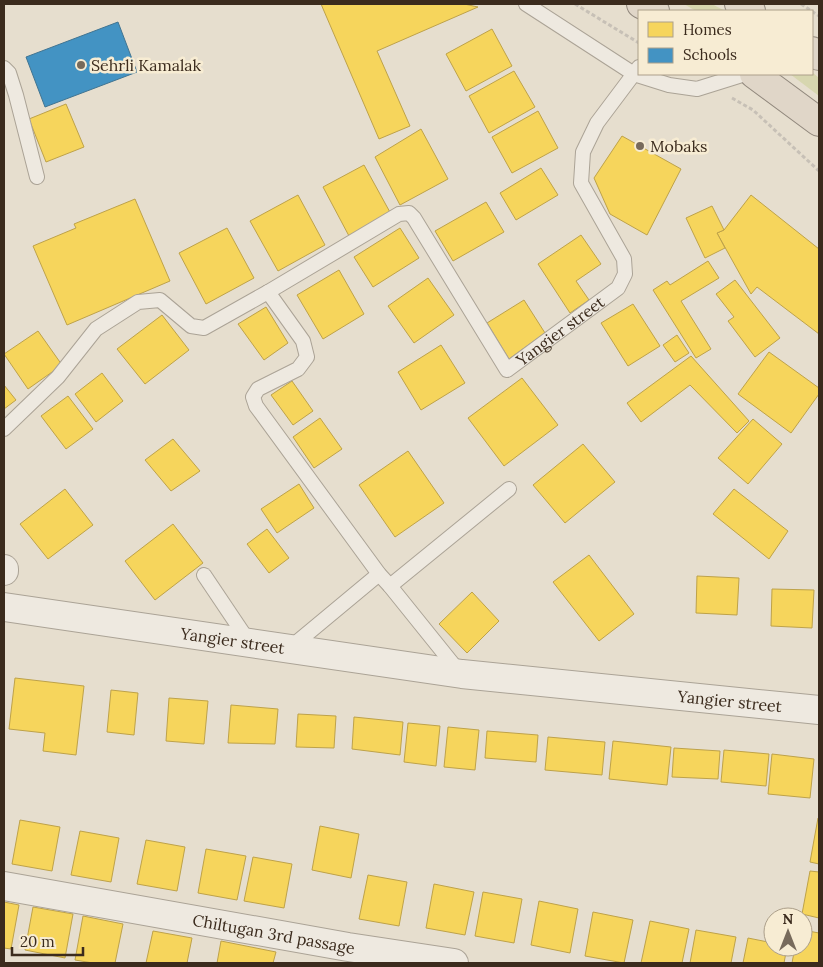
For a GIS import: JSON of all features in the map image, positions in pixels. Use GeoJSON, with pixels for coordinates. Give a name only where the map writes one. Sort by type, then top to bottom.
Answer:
{"type":"FeatureCollection","features":[{"type":"Feature","properties":{"kind":"highway"},"geometry":{"type":"LineString","coordinates":[[641,4],[653,10]]}},
{"type":"Feature","properties":{"kind":"highway"},"geometry":{"type":"LineString","coordinates":[[755,75],[819,122]]}},
{"type":"Feature","properties":{"kind":"street","name":"Yangier street"},"geometry":{"type":"LineString","coordinates":[[4,607],[462,674],[819,710]]}},
{"type":"Feature","properties":{"kind":"street","name":"Chiltugan 3rd passage"},"geometry":{"type":"LineString","coordinates":[[4,886],[344,958],[454,963]]}},
{"type":"Feature","properties":{"kind":"lane"},"geometry":{"type":"LineString","coordinates":[[526,4],[636,70]]}},
{"type":"Feature","properties":{"kind":"lane"},"geometry":{"type":"LineString","coordinates":[[4,68],[9,73],[16,95],[38,177]]}},
{"type":"Feature","properties":{"kind":"lane","name":"Yangier street"},"geometry":{"type":"LineString","coordinates":[[4,429],[58,378],[96,329],[138,302],[160,300],[191,326],[204,328],[399,214],[409,213],[414,218],[507,370],[618,288],[625,274],[624,259],[581,183],[583,152],[597,123],[636,70]]}},
{"type":"Feature","properties":{"kind":"lane"},"geometry":{"type":"LineString","coordinates":[[647,75],[670,85],[697,89],[742,75]]}},
{"type":"Feature","properties":{"kind":"lane"},"geometry":{"type":"LineString","coordinates":[[268,292],[304,341],[307,356],[298,369],[258,388],[253,397],[256,406],[379,574],[462,674]]}},
{"type":"Feature","properties":{"kind":"lane"},"geometry":{"type":"LineString","coordinates":[[390,586],[508,489]]}},
{"type":"Feature","properties":{"kind":"lane"},"geometry":{"type":"LineString","coordinates":[[290,648],[379,574]]}},
{"type":"Feature","properties":{"kind":"lane"},"geometry":{"type":"LineString","coordinates":[[204,575],[249,642]]}},
{"type":"Feature","properties":{"kind":"path"},"geometry":{"type":"LineString","coordinates":[[575,4],[638,42]]}},
{"type":"Feature","properties":{"kind":"path"},"geometry":{"type":"LineString","coordinates":[[730,96],[753,110],[819,171]]}},
{"type":"Feature","properties":{"kind":"green space"},"geometry":{"type":"Polygon","coordinates":[[[684,4],[712,4],[723,10],[694,10],[684,4]]]}},
{"type":"Feature","properties":{"kind":"green space"},"geometry":{"type":"Polygon","coordinates":[[[813,73],[819,78],[819,96],[791,75],[813,75],[813,73]]]}},
{"type":"Feature","properties":{"kind":"building: Homes"},"geometry":{"type":"Polygon","coordinates":[[[321,4],[464,4],[478,7],[377,51],[410,126],[379,139],[321,4]]]}},
{"type":"Feature","properties":{"kind":"building: Homes"},"geometry":{"type":"Polygon","coordinates":[[[492,29],[512,66],[466,91],[446,54],[492,29]]]}},
{"type":"Feature","properties":{"kind":"building: Homes"},"geometry":{"type":"Polygon","coordinates":[[[514,71],[535,107],[489,133],[469,96],[514,71]]]}},
{"type":"Feature","properties":{"kind":"building: Homes"},"geometry":{"type":"Polygon","coordinates":[[[66,104],[84,147],[46,162],[29,119],[66,104]]]}},
{"type":"Feature","properties":{"kind":"building: Homes"},"geometry":{"type":"Polygon","coordinates":[[[538,111],[558,148],[512,173],[492,137],[538,111]]]}},
{"type":"Feature","properties":{"kind":"building: Homes"},"geometry":{"type":"Polygon","coordinates":[[[421,129],[448,179],[400,205],[375,157],[421,129]]]}},
{"type":"Feature","properties":{"kind":"building: Homes"},"geometry":{"type":"Polygon","coordinates":[[[622,136],[681,169],[647,235],[610,214],[594,178],[622,136]]]}},
{"type":"Feature","properties":{"kind":"building: Homes"},"geometry":{"type":"Polygon","coordinates":[[[364,165],[391,214],[349,236],[323,187],[364,165]]]}},
{"type":"Feature","properties":{"kind":"building: Homes"},"geometry":{"type":"Polygon","coordinates":[[[541,168],[558,195],[516,220],[500,193],[541,168]]]}},
{"type":"Feature","properties":{"kind":"building: Homes"},"geometry":{"type":"Polygon","coordinates":[[[298,195],[325,245],[278,271],[250,221],[298,195]]]}},
{"type":"Feature","properties":{"kind":"building: Homes"},"geometry":{"type":"Polygon","coordinates":[[[751,195],[819,249],[819,334],[757,287],[751,294],[717,233],[724,230],[751,195]]]}},
{"type":"Feature","properties":{"kind":"building: Homes"},"geometry":{"type":"Polygon","coordinates":[[[135,199],[170,281],[67,325],[33,246],[76,228],[74,224],[135,199]]]}},
{"type":"Feature","properties":{"kind":"building: Homes"},"geometry":{"type":"Polygon","coordinates":[[[486,202],[504,232],[453,261],[435,231],[486,202]]]}},
{"type":"Feature","properties":{"kind":"building: Homes"},"geometry":{"type":"Polygon","coordinates":[[[712,206],[724,230],[717,233],[725,248],[705,258],[686,218],[712,206]]]}},
{"type":"Feature","properties":{"kind":"building: Homes"},"geometry":{"type":"Polygon","coordinates":[[[227,228],[254,278],[206,304],[179,253],[227,228]]]}},
{"type":"Feature","properties":{"kind":"building: Homes"},"geometry":{"type":"Polygon","coordinates":[[[400,228],[419,258],[373,287],[354,257],[400,228]]]}},
{"type":"Feature","properties":{"kind":"building: Homes"},"geometry":{"type":"Polygon","coordinates":[[[581,235],[601,264],[576,281],[589,300],[570,313],[538,264],[581,235]]]}},
{"type":"Feature","properties":{"kind":"building: Homes"},"geometry":{"type":"Polygon","coordinates":[[[708,261],[719,278],[681,301],[711,349],[696,358],[653,290],[667,281],[670,285],[708,261]]]}},
{"type":"Feature","properties":{"kind":"building: Homes"},"geometry":{"type":"Polygon","coordinates":[[[339,270],[364,314],[323,339],[297,295],[339,270]]]}},
{"type":"Feature","properties":{"kind":"building: Homes"},"geometry":{"type":"Polygon","coordinates":[[[428,278],[454,315],[414,343],[388,306],[428,278]]]}},
{"type":"Feature","properties":{"kind":"building: Homes"},"geometry":{"type":"Polygon","coordinates":[[[735,280],[780,338],[755,357],[728,321],[734,317],[716,294],[735,280]]]}},
{"type":"Feature","properties":{"kind":"building: Homes"},"geometry":{"type":"Polygon","coordinates":[[[524,300],[545,333],[509,359],[487,323],[524,300]]]}},
{"type":"Feature","properties":{"kind":"building: Homes"},"geometry":{"type":"Polygon","coordinates":[[[633,304],[660,346],[628,366],[601,323],[633,304]]]}},
{"type":"Feature","properties":{"kind":"building: Homes"},"geometry":{"type":"Polygon","coordinates":[[[266,307],[288,343],[264,360],[238,324],[266,307]]]}},
{"type":"Feature","properties":{"kind":"building: Homes"},"geometry":{"type":"Polygon","coordinates":[[[162,315],[189,350],[145,384],[117,349],[162,315]]]}},
{"type":"Feature","properties":{"kind":"building: Homes"},"geometry":{"type":"Polygon","coordinates":[[[38,331],[62,365],[28,389],[4,354],[38,331]]]}},
{"type":"Feature","properties":{"kind":"building: Homes"},"geometry":{"type":"Polygon","coordinates":[[[677,335],[689,353],[675,362],[663,345],[677,335]]]}},
{"type":"Feature","properties":{"kind":"building: Homes"},"geometry":{"type":"Polygon","coordinates":[[[441,345],[465,383],[421,410],[398,372],[441,345]]]}},
{"type":"Feature","properties":{"kind":"building: Homes"},"geometry":{"type":"Polygon","coordinates":[[[769,352],[819,388],[819,394],[791,433],[738,394],[769,352]]]}},
{"type":"Feature","properties":{"kind":"building: Homes"},"geometry":{"type":"Polygon","coordinates":[[[691,356],[749,421],[737,433],[690,385],[641,422],[627,403],[691,356]]]}},
{"type":"Feature","properties":{"kind":"building: Homes"},"geometry":{"type":"Polygon","coordinates":[[[102,373],[123,401],[96,422],[75,394],[102,373]]]}},
{"type":"Feature","properties":{"kind":"building: Homes"},"geometry":{"type":"Polygon","coordinates":[[[522,378],[558,425],[504,466],[468,418],[522,378]]]}},
{"type":"Feature","properties":{"kind":"building: Homes"},"geometry":{"type":"Polygon","coordinates":[[[292,381],[313,411],[293,425],[271,395],[292,381]]]}},
{"type":"Feature","properties":{"kind":"building: Homes"},"geometry":{"type":"Polygon","coordinates":[[[4,385],[16,400],[4,409],[4,385]]]}},
{"type":"Feature","properties":{"kind":"building: Homes"},"geometry":{"type":"Polygon","coordinates":[[[68,396],[93,429],[66,449],[41,416],[68,396]]]}},
{"type":"Feature","properties":{"kind":"building: Homes"},"geometry":{"type":"Polygon","coordinates":[[[320,418],[342,449],[314,468],[293,437],[320,418]]]}},
{"type":"Feature","properties":{"kind":"building: Homes"},"geometry":{"type":"Polygon","coordinates":[[[753,419],[782,444],[748,484],[718,458],[753,419]]]}},
{"type":"Feature","properties":{"kind":"building: Homes"},"geometry":{"type":"Polygon","coordinates":[[[173,439],[200,471],[171,491],[145,460],[173,439]]]}},
{"type":"Feature","properties":{"kind":"building: Homes"},"geometry":{"type":"Polygon","coordinates":[[[583,444],[615,482],[565,523],[533,485],[583,444]]]}},
{"type":"Feature","properties":{"kind":"building: Homes"},"geometry":{"type":"Polygon","coordinates":[[[408,451],[444,503],[395,537],[359,485],[408,451]]]}},
{"type":"Feature","properties":{"kind":"building: Homes"},"geometry":{"type":"Polygon","coordinates":[[[299,484],[314,508],[277,533],[261,509],[299,484]]]}},
{"type":"Feature","properties":{"kind":"building: Homes"},"geometry":{"type":"Polygon","coordinates":[[[65,489],[93,525],[48,559],[20,524],[65,489]]]}},
{"type":"Feature","properties":{"kind":"building: Homes"},"geometry":{"type":"Polygon","coordinates":[[[734,489],[788,531],[769,559],[713,514],[734,489]]]}},
{"type":"Feature","properties":{"kind":"building: Homes"},"geometry":{"type":"Polygon","coordinates":[[[173,524],[203,563],[155,600],[125,561],[173,524]]]}},
{"type":"Feature","properties":{"kind":"building: Homes"},"geometry":{"type":"Polygon","coordinates":[[[267,529],[289,558],[269,573],[247,544],[267,529]]]}},
{"type":"Feature","properties":{"kind":"building: Homes"},"geometry":{"type":"Polygon","coordinates":[[[589,555],[634,614],[599,641],[553,582],[589,555]]]}},
{"type":"Feature","properties":{"kind":"building: Homes"},"geometry":{"type":"Polygon","coordinates":[[[697,576],[739,578],[737,615],[696,613],[697,576]]]}},
{"type":"Feature","properties":{"kind":"building: Homes"},"geometry":{"type":"Polygon","coordinates":[[[772,589],[814,590],[812,628],[771,626],[772,589]]]}},
{"type":"Feature","properties":{"kind":"building: Homes"},"geometry":{"type":"Polygon","coordinates":[[[472,592],[499,621],[467,653],[439,624],[472,592]]]}},
{"type":"Feature","properties":{"kind":"building: Homes"},"geometry":{"type":"Polygon","coordinates":[[[15,678],[84,686],[76,755],[43,751],[45,733],[9,729],[15,678]]]}},
{"type":"Feature","properties":{"kind":"building: Homes"},"geometry":{"type":"Polygon","coordinates":[[[111,690],[138,693],[134,735],[107,732],[111,690]]]}},
{"type":"Feature","properties":{"kind":"building: Homes"},"geometry":{"type":"Polygon","coordinates":[[[169,698],[208,701],[204,744],[166,741],[169,698]]]}},
{"type":"Feature","properties":{"kind":"building: Homes"},"geometry":{"type":"Polygon","coordinates":[[[231,705],[278,709],[275,744],[228,743],[231,705]]]}},
{"type":"Feature","properties":{"kind":"building: Homes"},"geometry":{"type":"Polygon","coordinates":[[[298,714],[336,716],[334,748],[296,747],[298,714]]]}},
{"type":"Feature","properties":{"kind":"building: Homes"},"geometry":{"type":"Polygon","coordinates":[[[354,717],[403,722],[400,755],[352,749],[354,717]]]}},
{"type":"Feature","properties":{"kind":"building: Homes"},"geometry":{"type":"Polygon","coordinates":[[[408,723],[440,726],[436,766],[404,762],[408,723]]]}},
{"type":"Feature","properties":{"kind":"building: Homes"},"geometry":{"type":"Polygon","coordinates":[[[448,727],[479,730],[475,770],[444,767],[448,727]]]}},
{"type":"Feature","properties":{"kind":"building: Homes"},"geometry":{"type":"Polygon","coordinates":[[[487,731],[538,735],[536,762],[485,758],[487,731]]]}},
{"type":"Feature","properties":{"kind":"building: Homes"},"geometry":{"type":"Polygon","coordinates":[[[548,737],[605,742],[602,775],[545,770],[548,737]]]}},
{"type":"Feature","properties":{"kind":"building: Homes"},"geometry":{"type":"Polygon","coordinates":[[[613,741],[671,747],[667,785],[609,779],[613,741]]]}},
{"type":"Feature","properties":{"kind":"building: Homes"},"geometry":{"type":"Polygon","coordinates":[[[674,748],[720,751],[718,779],[672,777],[674,748]]]}},
{"type":"Feature","properties":{"kind":"building: Homes"},"geometry":{"type":"Polygon","coordinates":[[[724,750],[769,754],[766,786],[721,782],[724,750]]]}},
{"type":"Feature","properties":{"kind":"building: Homes"},"geometry":{"type":"Polygon","coordinates":[[[772,754],[814,759],[810,798],[768,794],[772,754]]]}},
{"type":"Feature","properties":{"kind":"building: Homes"},"geometry":{"type":"Polygon","coordinates":[[[819,818],[819,864],[810,862],[819,818]]]}},
{"type":"Feature","properties":{"kind":"building: Homes"},"geometry":{"type":"Polygon","coordinates":[[[20,820],[60,827],[52,871],[12,864],[20,820]]]}},
{"type":"Feature","properties":{"kind":"building: Homes"},"geometry":{"type":"Polygon","coordinates":[[[320,826],[359,834],[351,878],[312,870],[320,826]]]}},
{"type":"Feature","properties":{"kind":"building: Homes"},"geometry":{"type":"Polygon","coordinates":[[[80,831],[119,838],[111,882],[71,875],[80,831]]]}},
{"type":"Feature","properties":{"kind":"building: Homes"},"geometry":{"type":"Polygon","coordinates":[[[146,840],[185,847],[177,891],[137,884],[146,840]]]}},
{"type":"Feature","properties":{"kind":"building: Homes"},"geometry":{"type":"Polygon","coordinates":[[[206,849],[246,856],[237,900],[198,893],[206,849]]]}},
{"type":"Feature","properties":{"kind":"building: Homes"},"geometry":{"type":"Polygon","coordinates":[[[253,857],[292,864],[284,908],[244,901],[253,857]]]}},
{"type":"Feature","properties":{"kind":"building: Homes"},"geometry":{"type":"Polygon","coordinates":[[[810,871],[819,872],[819,918],[813,917],[813,907],[803,907],[810,871]]]}},
{"type":"Feature","properties":{"kind":"building: Homes"},"geometry":{"type":"Polygon","coordinates":[[[368,875],[407,882],[399,926],[359,919],[368,875]]]}},
{"type":"Feature","properties":{"kind":"building: Homes"},"geometry":{"type":"Polygon","coordinates":[[[434,884],[474,892],[465,935],[426,928],[434,884]]]}},
{"type":"Feature","properties":{"kind":"building: Homes"},"geometry":{"type":"Polygon","coordinates":[[[483,892],[522,899],[514,943],[475,936],[483,892]]]}},
{"type":"Feature","properties":{"kind":"building: Homes"},"geometry":{"type":"Polygon","coordinates":[[[539,901],[578,909],[570,953],[531,945],[539,901]]]}},
{"type":"Feature","properties":{"kind":"building: Homes"},"geometry":{"type":"Polygon","coordinates":[[[4,902],[19,905],[11,949],[4,948],[4,902]]]}},
{"type":"Feature","properties":{"kind":"building: Homes"},"geometry":{"type":"Polygon","coordinates":[[[33,907],[73,914],[65,958],[25,950],[33,907]]]}},
{"type":"Feature","properties":{"kind":"building: Homes"},"geometry":{"type":"Polygon","coordinates":[[[593,912],[633,920],[624,963],[585,956],[593,912]]]}},
{"type":"Feature","properties":{"kind":"building: Homes"},"geometry":{"type":"Polygon","coordinates":[[[83,916],[123,924],[115,963],[93,963],[75,960],[83,916]]]}},
{"type":"Feature","properties":{"kind":"building: Homes"},"geometry":{"type":"Polygon","coordinates":[[[650,921],[689,929],[682,963],[641,963],[650,921]]]}},
{"type":"Feature","properties":{"kind":"building: Homes"},"geometry":{"type":"Polygon","coordinates":[[[696,930],[736,937],[731,963],[690,963],[696,930]]]}},
{"type":"Feature","properties":{"kind":"building: Homes"},"geometry":{"type":"Polygon","coordinates":[[[153,931],[192,938],[187,963],[146,963],[153,931]]]}},
{"type":"Feature","properties":{"kind":"building: Homes"},"geometry":{"type":"Polygon","coordinates":[[[813,932],[819,933],[819,963],[792,963],[793,957],[813,957],[813,932]]]}},
{"type":"Feature","properties":{"kind":"building: Homes"},"geometry":{"type":"Polygon","coordinates":[[[748,938],[763,941],[763,957],[785,957],[784,963],[743,963],[748,938]]]}},
{"type":"Feature","properties":{"kind":"building: Homes"},"geometry":{"type":"Polygon","coordinates":[[[221,941],[276,952],[273,963],[217,963],[221,941]]]}},
{"type":"Feature","properties":{"kind":"building: Schools","name":"Sehrli Kamalak"},"geometry":{"type":"Polygon","coordinates":[[[118,22],[137,72],[45,107],[26,57],[118,22]]]}},
{"type":"Feature","properties":{"kind":"place","name":"Sehrli Kamalak"},"geometry":{"type":"Point","coordinates":[81,65]}},
{"type":"Feature","properties":{"kind":"place","name":"Mobaks"},"geometry":{"type":"Point","coordinates":[640,146]}}]}
